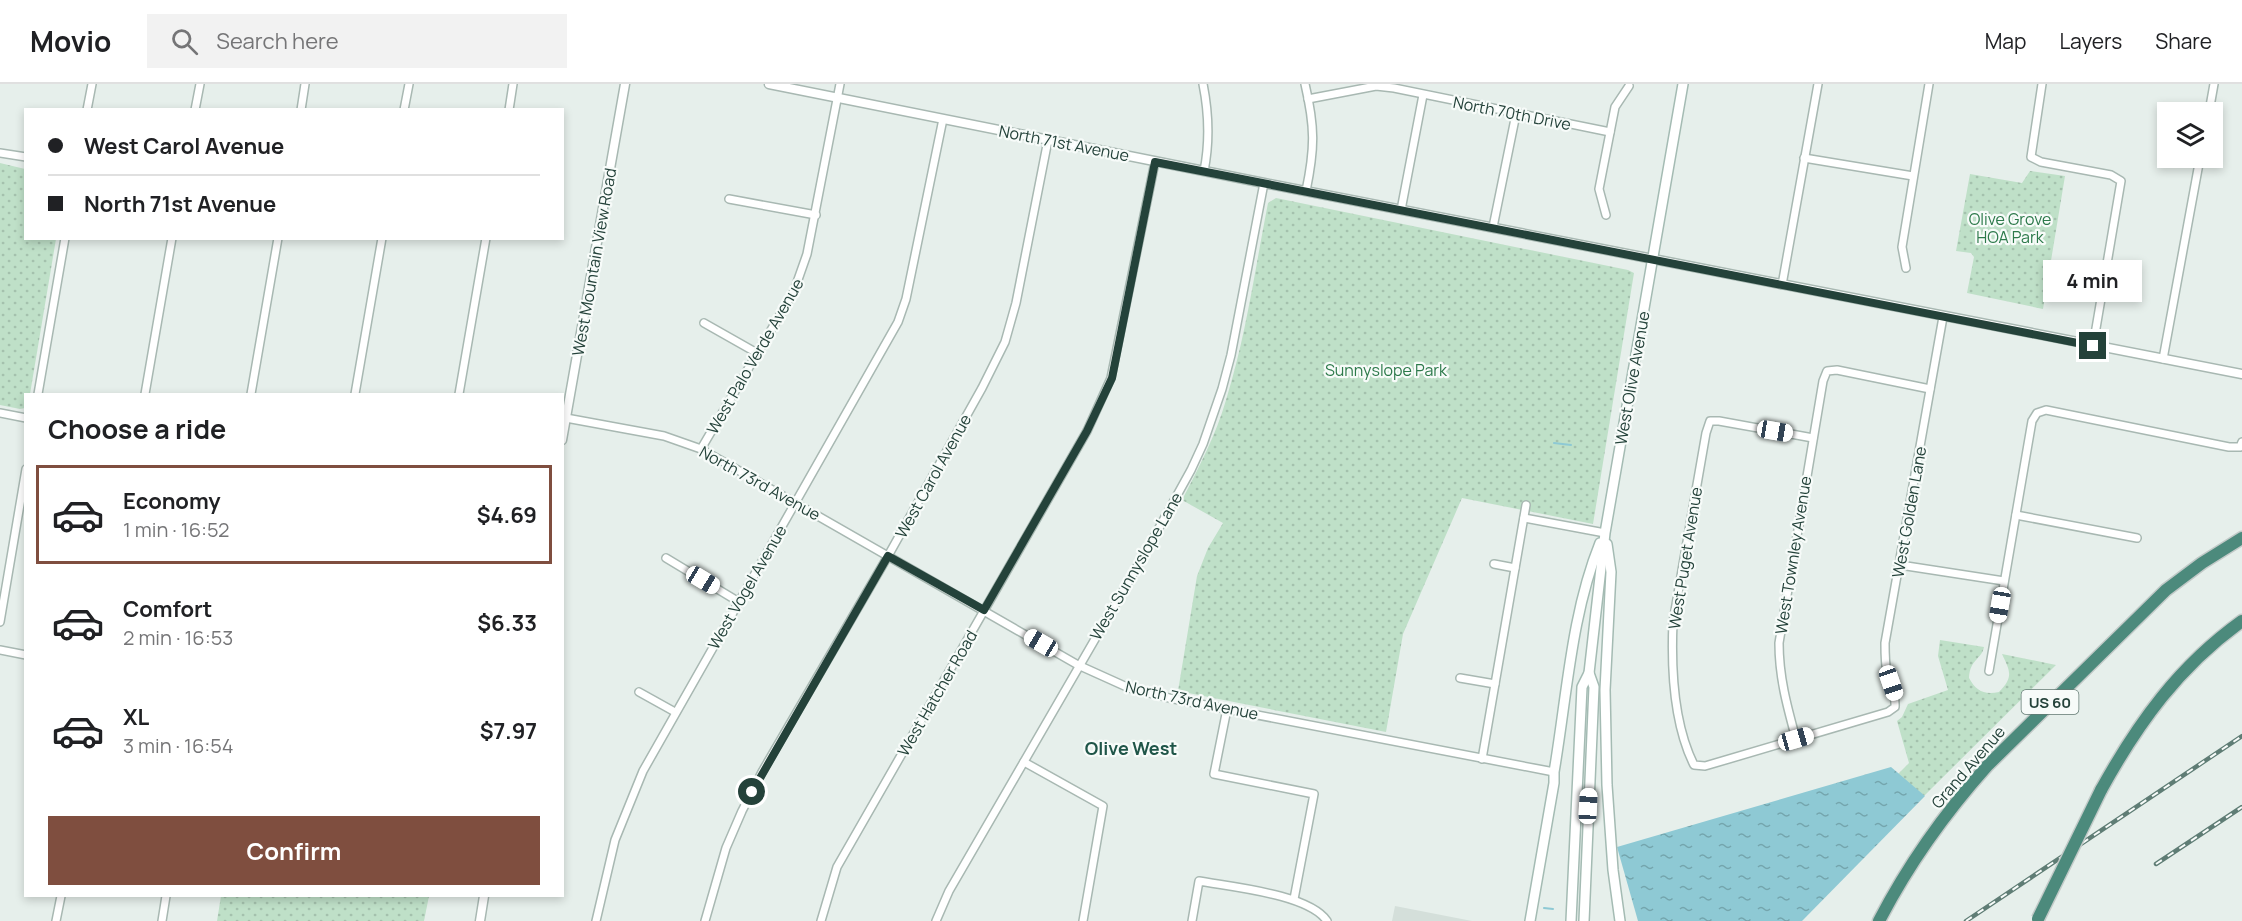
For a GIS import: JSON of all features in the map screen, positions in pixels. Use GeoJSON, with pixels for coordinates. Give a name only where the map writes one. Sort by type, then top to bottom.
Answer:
{"type":"FeatureCollection","features":[{"type":"Feature","properties":{"kind":"highway","name":"Grand Avenue"},"geometry":{"type":"LineString","coordinates":[[1879,921],[1929,839],[1987,766],[2166,590],[2202,563],[2242,538]]}},
{"type":"Feature","properties":{"kind":"highway"},"geometry":{"type":"LineString","coordinates":[[2037,920],[2101,790],[2141,722],[2164,694],[2214,642],[2242,621]]}},
{"type":"Feature","properties":{"kind":"main road","name":"West Olive Avenue"},"geometry":{"type":"LineString","coordinates":[[1571,921],[1582,687],[1589,672],[1605,533],[1683,84]]}},
{"type":"Feature","properties":{"kind":"main road"},"geometry":{"type":"LineString","coordinates":[[1530,921],[1587,575],[1605,533]]}},
{"type":"Feature","properties":{"kind":"main road"},"geometry":{"type":"LineString","coordinates":[[1605,533],[1611,572],[1605,690],[1607,785],[1613,870],[1620,921]]}},
{"type":"Feature","properties":{"kind":"main road","name":"West Olive Avenue"},"geometry":{"type":"LineString","coordinates":[[1584,921],[1594,687],[1589,672]]}},
{"type":"Feature","properties":{"kind":"street"},"geometry":{"type":"LineString","coordinates":[[87,108],[92,84]]}},
{"type":"Feature","properties":{"kind":"street"},"geometry":{"type":"LineString","coordinates":[[195,108],[200,84]]}},
{"type":"Feature","properties":{"kind":"street"},"geometry":{"type":"LineString","coordinates":[[301,108],[305,84]]}},
{"type":"Feature","properties":{"kind":"street"},"geometry":{"type":"LineString","coordinates":[[404,108],[409,84]]}},
{"type":"Feature","properties":{"kind":"street"},"geometry":{"type":"LineString","coordinates":[[508,108],[513,84]]}},
{"type":"Feature","properties":{"kind":"street","name":"West Mountain View Road"},"geometry":{"type":"LineString","coordinates":[[564,429],[625,84]]}},
{"type":"Feature","properties":{"kind":"street","name":"North 71st Avenue"},"geometry":{"type":"LineString","coordinates":[[769,84],[1155,162],[2242,374]]}},
{"type":"Feature","properties":{"kind":"street","name":"West Palo Verde Avenue"},"geometry":{"type":"LineString","coordinates":[[701,449],[794,291],[803,271],[816,215],[840,84]]}},
{"type":"Feature","properties":{"kind":"street"},"geometry":{"type":"LineString","coordinates":[[1203,84],[1209,129],[1204,171]]}},
{"type":"Feature","properties":{"kind":"street"},"geometry":{"type":"LineString","coordinates":[[1305,84],[1314,149],[1305,191]]}},
{"type":"Feature","properties":{"kind":"street"},"geometry":{"type":"LineString","coordinates":[[1782,285],[1818,84]]}},
{"type":"Feature","properties":{"kind":"street"},"geometry":{"type":"LineString","coordinates":[[1906,268],[1902,247],[1929,84]]}},
{"type":"Feature","properties":{"kind":"street"},"geometry":{"type":"LineString","coordinates":[[2042,84],[2031,157],[2041,162],[2111,175],[2121,181],[2093,346]]}},
{"type":"Feature","properties":{"kind":"street"},"geometry":{"type":"LineString","coordinates":[[2211,102],[2214,84]]}},
{"type":"Feature","properties":{"kind":"street","name":"North 70th Drive"},"geometry":{"type":"LineString","coordinates":[[1308,99],[1376,86],[1610,132]]}},
{"type":"Feature","properties":{"kind":"street"},"geometry":{"type":"LineString","coordinates":[[1606,215],[1599,189],[1615,107],[1629,86]]}},
{"type":"Feature","properties":{"kind":"street"},"geometry":{"type":"LineString","coordinates":[[1401,210],[1423,95]]}},
{"type":"Feature","properties":{"kind":"street"},"geometry":{"type":"LineString","coordinates":[[1493,227],[1516,114]]}},
{"type":"Feature","properties":{"kind":"street","name":"West Vogel Avenue"},"geometry":{"type":"LineString","coordinates":[[596,921],[615,840],[643,771],[898,322],[906,299],[943,119]]}},
{"type":"Feature","properties":{"kind":"street","name":"West Carol Avenue"},"geometry":{"type":"LineString","coordinates":[[705,921],[726,848],[742,811],[996,363],[1005,342],[1016,303],[1048,140]]}},
{"type":"Feature","properties":{"kind":"street"},"geometry":{"type":"LineString","coordinates":[[0,153],[24,157]]}},
{"type":"Feature","properties":{"kind":"street"},"geometry":{"type":"LineString","coordinates":[[1804,158],[1913,176]]}},
{"type":"Feature","properties":{"kind":"street","name":"West Hatcher Road"},"geometry":{"type":"LineString","coordinates":[[821,921],[837,867],[1087,431],[1112,378],[1155,162]]}},
{"type":"Feature","properties":{"kind":"street"},"geometry":{"type":"LineString","coordinates":[[2163,358],[2198,168]]}},
{"type":"Feature","properties":{"kind":"street","name":"West Sunnyslope Lane"},"geometry":{"type":"LineString","coordinates":[[936,921],[949,891],[1149,546],[1203,444],[1231,355],[1264,183]]}},
{"type":"Feature","properties":{"kind":"street"},"geometry":{"type":"LineString","coordinates":[[729,200],[816,215]]}},
{"type":"Feature","properties":{"kind":"street"},"geometry":{"type":"LineString","coordinates":[[38,393],[65,240]]}},
{"type":"Feature","properties":{"kind":"street"},"geometry":{"type":"LineString","coordinates":[[145,393],[172,240]]}},
{"type":"Feature","properties":{"kind":"street"},"geometry":{"type":"LineString","coordinates":[[251,393],[278,240]]}},
{"type":"Feature","properties":{"kind":"street"},"geometry":{"type":"LineString","coordinates":[[355,393],[382,240]]}},
{"type":"Feature","properties":{"kind":"street"},"geometry":{"type":"LineString","coordinates":[[459,393],[486,240]]}},
{"type":"Feature","properties":{"kind":"street","name":"West Golden Lane"},"geometry":{"type":"LineString","coordinates":[[1796,739],[1888,712],[1895,706],[1896,696],[1887,673],[1885,643],[1943,316]]}},
{"type":"Feature","properties":{"kind":"street"},"geometry":{"type":"LineString","coordinates":[[705,323],[757,353]]}},
{"type":"Feature","properties":{"kind":"street","name":"West Townley Avenue"},"geometry":{"type":"LineString","coordinates":[[1796,739],[1782,687],[1779,670],[1779,643],[1823,381],[1827,371],[1837,370],[1930,389]]}},
{"type":"Feature","properties":{"kind":"street"},"geometry":{"type":"LineString","coordinates":[[1989,671],[2032,421],[2037,413],[2046,411],[2229,447],[2241,444]]}},
{"type":"Feature","properties":{"kind":"street"},"geometry":{"type":"LineString","coordinates":[[0,413],[24,418]]}},
{"type":"Feature","properties":{"kind":"street","name":"North 73rd Avenue"},"geometry":{"type":"LineString","coordinates":[[566,418],[664,436],[701,449],[1078,665],[1129,688],[1554,772]]}},
{"type":"Feature","properties":{"kind":"street","name":"West Puget Avenue"},"geometry":{"type":"LineString","coordinates":[[1796,739],[1705,766],[1694,765],[1689,755],[1675,697],[1673,622],[1710,421],[1813,438]]}},
{"type":"Feature","properties":{"kind":"street"},"geometry":{"type":"LineString","coordinates":[[0,622],[24,481]]}},
{"type":"Feature","properties":{"kind":"street"},"geometry":{"type":"LineString","coordinates":[[1482,759],[1526,505]]}},
{"type":"Feature","properties":{"kind":"street"},"geometry":{"type":"LineString","coordinates":[[2016,515],[2137,538]]}},
{"type":"Feature","properties":{"kind":"street"},"geometry":{"type":"LineString","coordinates":[[1524,518],[1605,533]]}},
{"type":"Feature","properties":{"kind":"street"},"geometry":{"type":"LineString","coordinates":[[666,558],[739,602]]}},
{"type":"Feature","properties":{"kind":"street"},"geometry":{"type":"LineString","coordinates":[[1494,564],[1515,568]]}},
{"type":"Feature","properties":{"kind":"street"},"geometry":{"type":"LineString","coordinates":[[1900,565],[2004,581]]}},
{"type":"Feature","properties":{"kind":"street"},"geometry":{"type":"LineString","coordinates":[[0,650],[24,655]]}},
{"type":"Feature","properties":{"kind":"street"},"geometry":{"type":"LineString","coordinates":[[1460,678],[1495,684]]}},
{"type":"Feature","properties":{"kind":"street"},"geometry":{"type":"LineString","coordinates":[[639,692],[675,712]]}},
{"type":"Feature","properties":{"kind":"street"},"geometry":{"type":"LineString","coordinates":[[1227,709],[1214,774],[1314,795],[1294,899]]}},
{"type":"Feature","properties":{"kind":"street"},"geometry":{"type":"LineString","coordinates":[[1024,762],[1103,806],[1083,921]]}},
{"type":"Feature","properties":{"kind":"street"},"geometry":{"type":"LineString","coordinates":[[1192,921],[1199,881],[1294,899],[1311,906],[1327,921]]}},
{"type":"Feature","properties":{"kind":"street"},"geometry":{"type":"LineString","coordinates":[[56,921],[61,897]]}},
{"type":"Feature","properties":{"kind":"street"},"geometry":{"type":"LineString","coordinates":[[162,921],[166,897]]}},
{"type":"Feature","properties":{"kind":"street"},"geometry":{"type":"LineString","coordinates":[[480,921],[484,897]]}},
{"type":"Feature","properties":{"kind":"shaded area"},"geometry":{"type":"Polygon","coordinates":[[[1395,906],[1472,921],[1392,921],[1395,906]]]}},
{"type":"Feature","properties":{"kind":"green space"},"geometry":{"type":"Polygon","coordinates":[[[0,163],[24,169],[24,240],[56,240],[30,393],[24,393],[24,408],[0,405],[0,163]]]}},
{"type":"Feature","properties":{"kind":"green space","name":"Olive Grove HOA Park"},"geometry":{"type":"Polygon","coordinates":[[[2030,171],[2065,176],[2043,309],[1967,293],[1974,257],[1971,253],[1956,251],[1970,174],[2022,183],[2030,171]]]}},
{"type":"Feature","properties":{"kind":"green space","name":"Sunnyslope Park"},"geometry":{"type":"Polygon","coordinates":[[[1276,198],[1634,273],[1593,524],[1462,498],[1403,634],[1386,732],[1178,691],[1197,576],[1208,548],[1223,523],[1182,500],[1201,463],[1222,413],[1245,327],[1268,203],[1276,198]]]}},
{"type":"Feature","properties":{"kind":"green space"},"geometry":{"type":"Polygon","coordinates":[[[1940,640],[1984,647],[1971,667],[1969,678],[1978,689],[1989,693],[1999,692],[2009,678],[2009,670],[2002,654],[2056,665],[1924,796],[1898,774],[1909,763],[1897,721],[1902,717],[1908,704],[1948,690],[1938,656],[1940,640]]]}},
{"type":"Feature","properties":{"kind":"green space"},"geometry":{"type":"Polygon","coordinates":[[[221,897],[429,897],[424,921],[217,921],[221,897]]]}},
{"type":"Feature","properties":{"kind":"water"},"geometry":{"type":"Polygon","coordinates":[[[1891,767],[1925,796],[1802,921],[1638,921],[1617,847],[1891,767]]]}},
{"type":"Feature","properties":{"kind":"waterway"},"geometry":{"type":"LineString","coordinates":[[1554,443],[1571,445]]}},
{"type":"Feature","properties":{"kind":"waterway"},"geometry":{"type":"LineString","coordinates":[[1544,908],[1553,909]]}},
{"type":"Feature","properties":{"kind":"railway"},"geometry":{"type":"LineString","coordinates":[[1966,921],[2242,736]]}},
{"type":"Feature","properties":{"kind":"railway"},"geometry":{"type":"LineString","coordinates":[[2156,864],[2242,807]]}},
{"type":"Feature","properties":{"kind":"district","name":"Olive West"},"geometry":{"type":"Point","coordinates":[1131,748]}},
{"type":"Feature","properties":{"kind":"route"},"geometry":{"type":"LineString","coordinates":[[752,792],[888,556],[984,610],[1087,431],[1112,378],[1155,162],[1635,254],[2093,346]]}}]}
